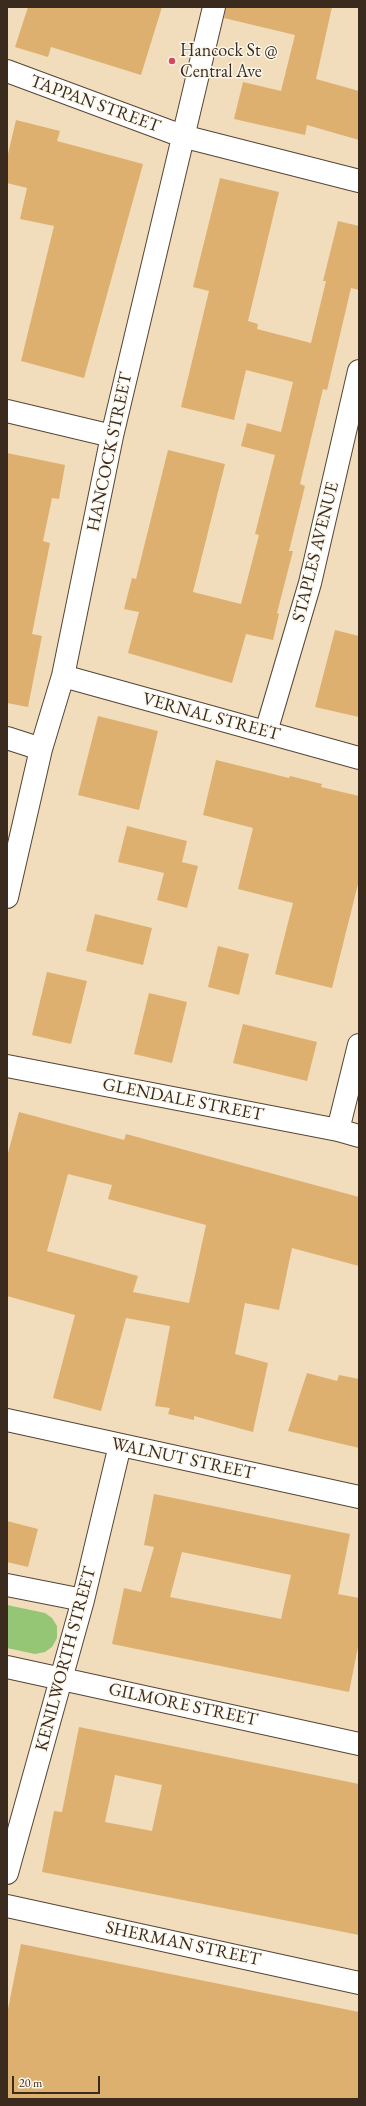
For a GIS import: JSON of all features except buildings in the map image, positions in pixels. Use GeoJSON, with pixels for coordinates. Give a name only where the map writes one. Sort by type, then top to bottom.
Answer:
{"type":"FeatureCollection","features":[{"type":"Feature","properties":{"kind":"street","name":"HANCOCK STREET"},"geometry":{"type":"LineString","coordinates":[[7,897],[41,749],[63,676],[112,436],[182,136],[214,7]]}},
{"type":"Feature","properties":{"kind":"street","name":"TAPPAN STREET"},"geometry":{"type":"LineString","coordinates":[[7,71],[182,136],[359,181]]}},
{"type":"Feature","properties":{"kind":"street","name":"STAPLES AVENUE"},"geometry":{"type":"LineString","coordinates":[[266,732],[310,583],[359,371]]}},
{"type":"Feature","properties":{"kind":"street"},"geometry":{"type":"LineString","coordinates":[[7,411],[112,436]]}},
{"type":"Feature","properties":{"kind":"street","name":"VERNAL STREET"},"geometry":{"type":"LineString","coordinates":[[63,676],[359,758]]}},
{"type":"Feature","properties":{"kind":"street"},"geometry":{"type":"LineString","coordinates":[[7,738],[41,749]]}},
{"type":"Feature","properties":{"kind":"street"},"geometry":{"type":"LineString","coordinates":[[338,1130],[359,1045]]}},
{"type":"Feature","properties":{"kind":"street","name":"GLENDALE STREET"},"geometry":{"type":"LineString","coordinates":[[7,1066],[338,1130],[359,1136]]}},
{"type":"Feature","properties":{"kind":"street","name":"WALNUT STREET"},"geometry":{"type":"LineString","coordinates":[[7,1420],[359,1497]]}},
{"type":"Feature","properties":{"kind":"street","name":"KENILWORTH STREET"},"geometry":{"type":"LineString","coordinates":[[7,1872],[83,1600],[120,1445]]}},
{"type":"Feature","properties":{"kind":"street"},"geometry":{"type":"LineString","coordinates":[[7,1585],[83,1600]]}},
{"type":"Feature","properties":{"kind":"street","name":"GILMORE STREET"},"geometry":{"type":"LineString","coordinates":[[7,1667],[359,1744]]}},
{"type":"Feature","properties":{"kind":"street","name":"SHERMAN STREET"},"geometry":{"type":"LineString","coordinates":[[7,1906],[359,1983]]}},
{"type":"Feature","properties":{"kind":"green space"},"geometry":{"type":"Polygon","coordinates":[[[7,1605],[45,1613],[52,1618],[57,1626],[57,1638],[52,1647],[45,1652],[35,1654],[7,1648],[7,1605]]]}},
{"type":"Feature","properties":{"kind":"place","name":"Hancock St @ Central Ave"},"geometry":{"type":"Point","coordinates":[172,61]}}]}
